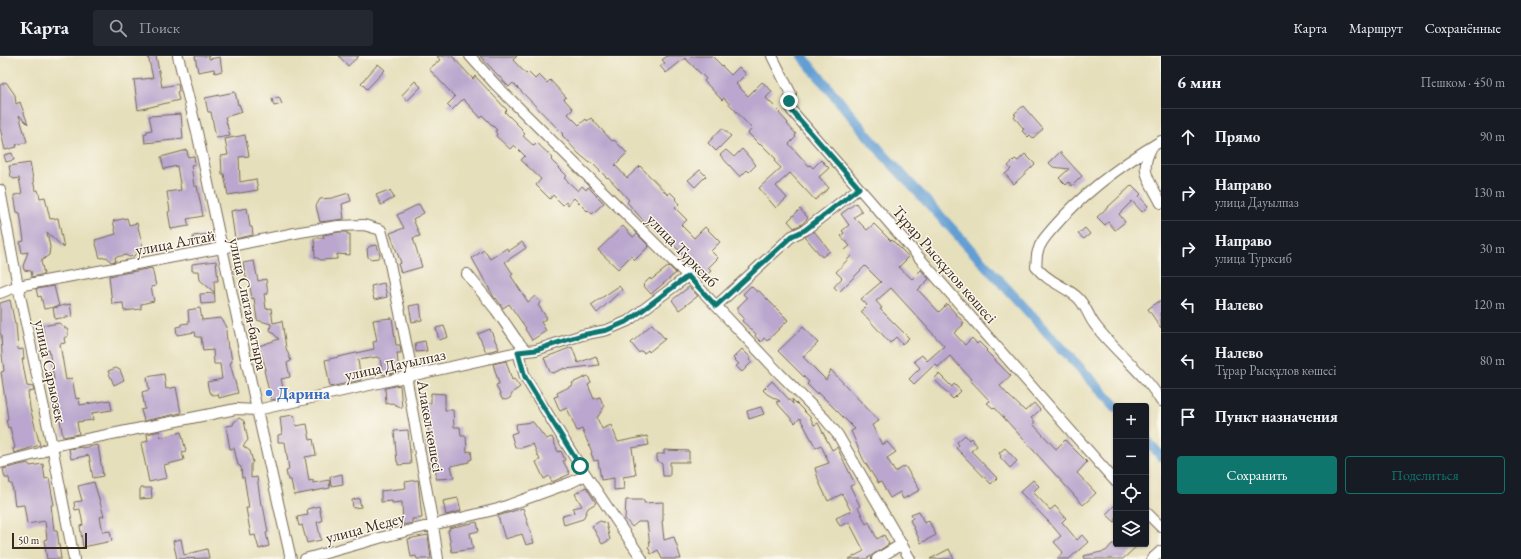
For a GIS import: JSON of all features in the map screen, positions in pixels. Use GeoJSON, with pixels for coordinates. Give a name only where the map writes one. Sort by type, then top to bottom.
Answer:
{"type":"FeatureCollection","features":[{"type":"Feature","properties":{"kind":"street","name":"улица Спатая-батыра"},"geometry":{"type":"LineString","coordinates":[[178,56],[197,132],[291,559]]}},
{"type":"Feature","properties":{"kind":"street","name":"улица Турксиб"},"geometry":{"type":"LineString","coordinates":[[470,56],[495,84],[688,276],[825,419],[838,436],[910,559]]}},
{"type":"Feature","properties":{"kind":"street","name":"Тұрар Рысқұлов көшесі"},"geometry":{"type":"LineString","coordinates":[[772,56],[791,94],[789,101],[792,111],[1044,402],[1113,479]]}},
{"type":"Feature","properties":{"kind":"street"},"geometry":{"type":"LineString","coordinates":[[1161,141],[1109,176],[1059,220],[1044,238],[1038,250],[1036,266],[1042,275],[1053,283],[1067,288],[1078,299],[1086,308],[1094,324],[1138,372],[1161,401]]}},
{"type":"Feature","properties":{"kind":"street"},"geometry":{"type":"LineString","coordinates":[[1152,147],[1146,156],[1144,164],[1146,174],[1161,203]]}},
{"type":"Feature","properties":{"kind":"street"},"geometry":{"type":"LineString","coordinates":[[716,306],[792,236],[809,227],[859,188]]}},
{"type":"Feature","properties":{"kind":"street","name":"улица Сарыозек"},"geometry":{"type":"LineString","coordinates":[[0,190],[18,286],[74,559]]}},
{"type":"Feature","properties":{"kind":"street","name":"улица Алтай"},"geometry":{"type":"LineString","coordinates":[[0,293],[18,286],[300,232],[338,226],[364,225],[381,230]]}},
{"type":"Feature","properties":{"kind":"street","name":"Алакөл көшесі"},"geometry":{"type":"LineString","coordinates":[[381,230],[389,259],[410,362],[406,376],[438,559]]}},
{"type":"Feature","properties":{"kind":"street"},"geometry":{"type":"LineString","coordinates":[[468,274],[516,339],[522,352],[525,377],[586,475],[642,559]]}},
{"type":"Feature","properties":{"kind":"street","name":"улица Дауылпаз"},"geometry":{"type":"LineString","coordinates":[[0,463],[40,453],[52,446],[236,409],[257,410],[406,376],[536,350],[582,335],[607,330],[628,321],[688,276]]}},
{"type":"Feature","properties":{"kind":"street","name":"улица Медеу"},"geometry":{"type":"LineString","coordinates":[[306,559],[383,537],[498,509],[572,482],[586,475]]}},
{"type":"Feature","properties":{"kind":"street"},"geometry":{"type":"LineString","coordinates":[[1149,515],[1161,527]]}},
{"type":"Feature","properties":{"kind":"street"},"geometry":{"type":"LineString","coordinates":[[877,559],[902,544]]}},
{"type":"Feature","properties":{"kind":"street"},"geometry":{"type":"LineString","coordinates":[[1152,559],[1161,551]]}},
{"type":"Feature","properties":{"kind":"building"},"geometry":{"type":"Polygon","coordinates":[[[148,56],[156,56],[162,87],[178,84],[179,91],[177,92],[179,100],[138,110],[134,80],[153,78],[148,56]]]}},
{"type":"Feature","properties":{"kind":"building"},"geometry":{"type":"Polygon","coordinates":[[[195,56],[209,56],[209,59],[220,57],[222,71],[215,73],[214,69],[198,72],[195,56]]]}},
{"type":"Feature","properties":{"kind":"building"},"geometry":{"type":"Polygon","coordinates":[[[339,56],[359,56],[348,66],[339,56]]]}},
{"type":"Feature","properties":{"kind":"building"},"geometry":{"type":"Polygon","coordinates":[[[437,56],[452,56],[473,79],[475,76],[507,110],[505,112],[522,129],[521,130],[525,134],[523,136],[534,146],[537,143],[553,158],[551,160],[567,176],[564,178],[578,191],[582,186],[586,190],[588,187],[604,203],[592,214],[574,198],[568,205],[566,202],[563,205],[553,195],[550,199],[536,185],[541,179],[521,160],[525,156],[514,145],[510,149],[496,136],[497,134],[495,131],[497,130],[483,116],[481,118],[463,99],[452,110],[447,105],[455,97],[429,69],[440,60],[437,56]]]}},
{"type":"Feature","properties":{"kind":"building"},"geometry":{"type":"Polygon","coordinates":[[[480,56],[517,56],[513,60],[526,74],[528,72],[535,79],[539,75],[547,83],[550,80],[566,97],[564,99],[573,109],[568,114],[579,125],[586,119],[587,121],[591,118],[612,141],[614,140],[627,153],[615,165],[627,178],[640,166],[668,195],[670,192],[676,198],[675,199],[679,204],[675,208],[687,220],[681,225],[694,238],[705,227],[720,242],[711,251],[718,258],[708,268],[711,271],[704,277],[668,239],[663,235],[662,237],[649,224],[648,226],[627,202],[629,200],[608,177],[607,178],[591,162],[590,163],[578,153],[562,135],[563,134],[513,83],[509,87],[480,56]]]}},
{"type":"Feature","properties":{"kind":"building"},"geometry":{"type":"Polygon","coordinates":[[[667,56],[712,56],[731,75],[739,67],[746,74],[736,84],[748,96],[762,82],[772,91],[766,98],[780,112],[779,113],[788,123],[787,124],[796,134],[796,137],[789,144],[809,166],[810,165],[813,168],[821,160],[829,168],[819,177],[829,188],[815,200],[790,173],[776,186],[787,198],[776,208],[759,188],[781,168],[774,161],[776,159],[748,133],[752,129],[724,98],[722,100],[704,81],[706,79],[685,58],[666,73],[660,66],[665,63],[662,60],[667,56]]]}},
{"type":"Feature","properties":{"kind":"building"},"geometry":{"type":"Polygon","coordinates":[[[378,64],[385,70],[367,89],[361,83],[378,64]]]}},
{"type":"Feature","properties":{"kind":"building"},"geometry":{"type":"Polygon","coordinates":[[[415,81],[421,87],[407,101],[402,95],[415,81]]]}},
{"type":"Feature","properties":{"kind":"building"},"geometry":{"type":"Polygon","coordinates":[[[6,82],[15,95],[16,104],[20,102],[28,124],[19,115],[27,142],[16,145],[17,147],[5,150],[0,128],[0,85],[6,82]]]}},
{"type":"Feature","properties":{"kind":"building"},"geometry":{"type":"Polygon","coordinates":[[[235,92],[238,105],[239,104],[242,112],[225,117],[230,136],[216,138],[211,112],[208,112],[205,98],[235,92]]]}},
{"type":"Feature","properties":{"kind":"building"},"geometry":{"type":"Polygon","coordinates":[[[279,97],[282,104],[274,106],[272,99],[279,97]]]}},
{"type":"Feature","properties":{"kind":"building"},"geometry":{"type":"Polygon","coordinates":[[[1023,106],[1043,129],[1033,138],[1030,135],[1028,137],[1022,131],[1024,129],[1014,117],[1016,115],[1014,114],[1023,106]]]}},
{"type":"Feature","properties":{"kind":"building"},"geometry":{"type":"Polygon","coordinates":[[[181,114],[183,139],[145,143],[144,134],[147,133],[147,131],[152,130],[149,116],[181,114]]]}},
{"type":"Feature","properties":{"kind":"building"},"geometry":{"type":"Polygon","coordinates":[[[722,128],[731,136],[716,151],[708,143],[722,128]]]}},
{"type":"Feature","properties":{"kind":"building"},"geometry":{"type":"Polygon","coordinates":[[[245,135],[249,156],[239,157],[240,182],[256,179],[258,190],[228,195],[224,174],[222,174],[221,156],[228,155],[225,139],[245,135]]]}},
{"type":"Feature","properties":{"kind":"building"},"geometry":{"type":"Polygon","coordinates":[[[742,149],[756,165],[749,172],[747,170],[740,177],[720,155],[726,150],[734,157],[742,149]]]}},
{"type":"Feature","properties":{"kind":"building"},"geometry":{"type":"Polygon","coordinates":[[[187,150],[188,157],[194,156],[195,164],[191,165],[194,186],[197,186],[203,216],[187,219],[189,226],[171,229],[167,192],[181,190],[177,166],[164,169],[161,157],[187,150]]]}},
{"type":"Feature","properties":{"kind":"building"},"geometry":{"type":"Polygon","coordinates":[[[1060,152],[1082,176],[1072,186],[1069,182],[1066,185],[1059,178],[1069,169],[1053,167],[1049,163],[1060,152]]]}},
{"type":"Feature","properties":{"kind":"building"},"geometry":{"type":"Polygon","coordinates":[[[12,153],[14,160],[6,162],[4,155],[12,153]]]}},
{"type":"Feature","properties":{"kind":"building"},"geometry":{"type":"Polygon","coordinates":[[[1025,154],[1035,164],[1014,184],[1005,174],[1011,169],[1008,166],[1015,159],[1018,161],[1025,154]]]}},
{"type":"Feature","properties":{"kind":"building"},"geometry":{"type":"Polygon","coordinates":[[[30,163],[35,190],[38,190],[40,198],[45,197],[50,219],[58,218],[64,248],[47,232],[50,247],[49,255],[41,261],[44,274],[32,277],[31,271],[24,270],[23,266],[28,252],[22,253],[20,242],[24,241],[20,213],[17,212],[14,195],[22,194],[19,178],[14,179],[11,177],[9,166],[30,163]]]}},
{"type":"Feature","properties":{"kind":"building"},"geometry":{"type":"Polygon","coordinates":[[[700,170],[706,176],[695,187],[688,180],[700,170]]]}},
{"type":"Feature","properties":{"kind":"building"},"geometry":{"type":"Polygon","coordinates":[[[1132,185],[1141,194],[1139,196],[1148,206],[1142,212],[1132,201],[1119,214],[1125,222],[1115,230],[1108,222],[1105,225],[1097,217],[1132,185]]]}},
{"type":"Feature","properties":{"kind":"building"},"geometry":{"type":"Polygon","coordinates":[[[390,190],[394,198],[381,205],[376,195],[386,191],[388,192],[390,190]]]}},
{"type":"Feature","properties":{"kind":"building"},"geometry":{"type":"Polygon","coordinates":[[[349,193],[351,201],[342,204],[344,219],[320,222],[316,206],[320,199],[332,198],[349,193]]]}},
{"type":"Feature","properties":{"kind":"building"},"geometry":{"type":"Polygon","coordinates":[[[856,203],[862,212],[854,217],[867,230],[874,224],[909,257],[899,267],[912,279],[921,270],[929,279],[918,290],[939,312],[947,304],[964,323],[954,333],[965,345],[972,338],[977,344],[979,342],[1011,376],[1000,386],[1008,395],[1025,411],[1034,403],[1040,410],[1031,418],[1035,422],[1033,424],[1056,449],[1065,440],[1087,462],[1077,473],[1096,493],[1083,505],[995,408],[994,409],[987,403],[990,401],[950,356],[938,367],[935,364],[914,384],[909,379],[920,368],[914,361],[922,355],[927,361],[944,346],[891,288],[876,301],[882,308],[880,309],[909,338],[902,344],[896,337],[890,343],[861,311],[867,305],[861,299],[881,282],[865,266],[839,292],[834,287],[842,278],[836,272],[851,256],[845,250],[850,246],[841,236],[844,233],[842,231],[849,225],[841,214],[856,203]]]}},
{"type":"Feature","properties":{"kind":"building"},"geometry":{"type":"Polygon","coordinates":[[[419,204],[424,213],[413,219],[420,236],[413,238],[422,267],[401,273],[398,264],[401,263],[390,233],[404,228],[397,215],[419,204]]]}},
{"type":"Feature","properties":{"kind":"building"},"geometry":{"type":"Polygon","coordinates":[[[247,208],[253,235],[235,239],[231,211],[247,208]]]}},
{"type":"Feature","properties":{"kind":"building"},"geometry":{"type":"Polygon","coordinates":[[[800,209],[808,218],[802,224],[794,228],[788,221],[800,209]]]}},
{"type":"Feature","properties":{"kind":"building"},"geometry":{"type":"Polygon","coordinates":[[[127,218],[129,225],[137,223],[144,251],[136,253],[134,256],[129,257],[126,255],[115,257],[116,261],[111,262],[107,257],[100,258],[95,240],[116,234],[113,221],[127,218]]]}},
{"type":"Feature","properties":{"kind":"building"},"geometry":{"type":"Polygon","coordinates":[[[623,226],[633,237],[637,234],[649,246],[635,260],[631,256],[618,269],[598,250],[623,226]]]}},
{"type":"Feature","properties":{"kind":"building"},"geometry":{"type":"Polygon","coordinates":[[[1085,228],[1090,234],[1084,239],[1078,234],[1085,228]]]}},
{"type":"Feature","properties":{"kind":"building"},"geometry":{"type":"Polygon","coordinates":[[[814,231],[830,251],[822,257],[805,237],[814,231]]]}},
{"type":"Feature","properties":{"kind":"building"},"geometry":{"type":"Polygon","coordinates":[[[347,232],[347,234],[350,234],[350,255],[337,254],[337,259],[321,260],[315,257],[314,238],[324,238],[323,235],[347,232]]]}},
{"type":"Feature","properties":{"kind":"building"},"geometry":{"type":"Polygon","coordinates":[[[209,234],[210,244],[194,247],[193,236],[209,234]]]}},
{"type":"Feature","properties":{"kind":"building"},"geometry":{"type":"Polygon","coordinates":[[[522,242],[526,248],[505,262],[513,274],[511,276],[528,302],[535,296],[541,303],[538,305],[547,318],[541,322],[546,331],[532,340],[525,329],[526,328],[509,304],[503,308],[496,298],[495,299],[472,258],[484,250],[490,259],[507,248],[509,251],[522,242]]]}},
{"type":"Feature","properties":{"kind":"building"},"geometry":{"type":"Polygon","coordinates":[[[377,245],[380,255],[378,258],[370,259],[368,257],[367,249],[370,246],[377,245]]]}},
{"type":"Feature","properties":{"kind":"building"},"geometry":{"type":"Polygon","coordinates":[[[216,261],[218,281],[214,281],[215,293],[200,280],[199,271],[192,271],[192,264],[216,261]]]}},
{"type":"Feature","properties":{"kind":"building"},"geometry":{"type":"Polygon","coordinates":[[[254,261],[258,281],[266,279],[268,294],[264,294],[266,309],[271,308],[273,323],[282,321],[286,348],[291,361],[287,363],[290,377],[281,379],[285,397],[271,400],[264,370],[266,369],[259,346],[279,339],[270,330],[271,324],[257,320],[254,298],[252,299],[249,280],[247,281],[243,263],[254,261]]]}},
{"type":"Feature","properties":{"kind":"building"},"geometry":{"type":"Polygon","coordinates":[[[669,266],[676,273],[651,294],[643,285],[650,278],[651,280],[669,266]]]}},
{"type":"Feature","properties":{"kind":"building"},"geometry":{"type":"Polygon","coordinates":[[[152,268],[156,286],[151,287],[154,301],[141,304],[141,309],[124,311],[123,303],[112,304],[109,276],[152,268]]]}},
{"type":"Feature","properties":{"kind":"building"},"geometry":{"type":"Polygon","coordinates":[[[384,283],[387,297],[374,300],[371,286],[384,283]]]}},
{"type":"Feature","properties":{"kind":"building"},"geometry":{"type":"Polygon","coordinates":[[[54,286],[59,306],[44,309],[41,296],[38,297],[36,289],[54,286]]]}},
{"type":"Feature","properties":{"kind":"building"},"geometry":{"type":"Polygon","coordinates":[[[619,286],[622,290],[597,313],[591,305],[619,286]]]}},
{"type":"Feature","properties":{"kind":"building"},"geometry":{"type":"Polygon","coordinates":[[[751,286],[757,292],[758,290],[788,320],[767,341],[764,338],[761,342],[755,336],[756,334],[742,321],[744,318],[738,312],[738,307],[747,298],[743,294],[751,286]]]}},
{"type":"Feature","properties":{"kind":"building"},"geometry":{"type":"Polygon","coordinates":[[[689,287],[698,296],[679,310],[672,300],[689,287]]]}},
{"type":"Feature","properties":{"kind":"building"},"geometry":{"type":"Polygon","coordinates":[[[215,293],[215,303],[201,304],[200,294],[215,293]]]}},
{"type":"Feature","properties":{"kind":"building"},"geometry":{"type":"Polygon","coordinates":[[[10,300],[16,324],[18,350],[23,349],[24,359],[22,359],[27,386],[33,387],[34,391],[28,392],[30,408],[40,445],[14,453],[13,449],[15,448],[10,427],[8,428],[6,420],[8,419],[1,372],[4,371],[0,334],[0,303],[10,300]]]}},
{"type":"Feature","properties":{"kind":"building"},"geometry":{"type":"Polygon","coordinates":[[[1161,300],[1161,328],[1148,309],[1161,300]]]}},
{"type":"Feature","properties":{"kind":"building"},"geometry":{"type":"Polygon","coordinates":[[[70,304],[72,316],[55,319],[53,308],[70,304]]]}},
{"type":"Feature","properties":{"kind":"building"},"geometry":{"type":"Polygon","coordinates":[[[420,304],[422,320],[412,322],[409,306],[420,304]]]}},
{"type":"Feature","properties":{"kind":"building"},"geometry":{"type":"Polygon","coordinates":[[[200,308],[202,320],[221,318],[227,327],[226,332],[228,349],[230,349],[232,362],[230,363],[238,393],[219,398],[218,394],[213,395],[209,392],[207,382],[222,379],[220,364],[214,364],[213,350],[203,351],[201,337],[196,337],[195,332],[177,335],[176,327],[181,326],[181,324],[189,323],[188,310],[200,308]]]}},
{"type":"Feature","properties":{"kind":"building"},"geometry":{"type":"Polygon","coordinates":[[[392,318],[396,345],[400,345],[401,353],[397,353],[399,372],[383,375],[380,358],[377,357],[358,360],[361,380],[330,387],[325,360],[374,349],[373,342],[377,341],[373,320],[392,318]]]}},
{"type":"Feature","properties":{"kind":"building"},"geometry":{"type":"Polygon","coordinates":[[[59,323],[68,330],[68,336],[64,338],[65,343],[60,344],[66,380],[72,378],[76,399],[79,398],[80,405],[110,400],[112,410],[92,413],[93,420],[77,422],[79,434],[63,437],[59,414],[56,414],[54,403],[57,403],[52,381],[54,380],[49,350],[43,351],[42,343],[46,343],[42,326],[59,323]]]}},
{"type":"Feature","properties":{"kind":"building"},"geometry":{"type":"Polygon","coordinates":[[[652,324],[665,339],[649,352],[648,350],[644,353],[641,351],[639,353],[631,343],[652,324]]]}},
{"type":"Feature","properties":{"kind":"building"},"geometry":{"type":"Polygon","coordinates":[[[444,326],[448,337],[439,340],[436,328],[444,326]]]}},
{"type":"Feature","properties":{"kind":"building"},"geometry":{"type":"Polygon","coordinates":[[[803,327],[818,343],[803,357],[826,380],[831,370],[879,421],[872,425],[882,445],[887,442],[896,452],[887,458],[895,472],[905,466],[920,490],[903,499],[900,492],[890,498],[881,482],[878,483],[863,459],[851,431],[855,429],[818,392],[817,394],[807,384],[809,382],[778,351],[803,327]]]}},
{"type":"Feature","properties":{"kind":"building"},"geometry":{"type":"Polygon","coordinates":[[[490,329],[499,349],[486,352],[478,334],[490,329]]]}},
{"type":"Feature","properties":{"kind":"building"},"geometry":{"type":"Polygon","coordinates":[[[425,341],[427,351],[416,352],[415,343],[425,341]]]}},
{"type":"Feature","properties":{"kind":"building"},"geometry":{"type":"Polygon","coordinates":[[[572,347],[578,363],[596,356],[599,365],[565,368],[553,373],[550,372],[544,358],[572,347]]]}},
{"type":"Feature","properties":{"kind":"building"},"geometry":{"type":"Polygon","coordinates":[[[742,349],[751,358],[749,360],[752,362],[742,372],[736,366],[739,364],[733,358],[742,349]]]}},
{"type":"Feature","properties":{"kind":"building"},"geometry":{"type":"Polygon","coordinates":[[[506,361],[512,380],[514,379],[520,387],[513,392],[510,398],[506,400],[502,399],[496,385],[499,384],[493,364],[506,361]]]}},
{"type":"Feature","properties":{"kind":"building"},"geometry":{"type":"Polygon","coordinates":[[[116,368],[120,370],[124,380],[114,385],[108,371],[116,368]]]}},
{"type":"Feature","properties":{"kind":"building"},"geometry":{"type":"Polygon","coordinates":[[[164,374],[166,389],[176,387],[181,413],[144,421],[141,410],[145,409],[142,392],[149,390],[147,377],[164,374]]]}},
{"type":"Feature","properties":{"kind":"building"},"geometry":{"type":"Polygon","coordinates":[[[939,374],[952,387],[954,384],[961,391],[953,399],[934,379],[939,374]]]}},
{"type":"Feature","properties":{"kind":"building"},"geometry":{"type":"Polygon","coordinates":[[[588,376],[591,383],[588,385],[594,399],[600,397],[604,407],[597,418],[602,429],[611,425],[618,442],[647,436],[649,445],[632,448],[636,475],[623,477],[624,489],[614,490],[614,478],[601,480],[598,460],[594,461],[592,452],[582,429],[577,431],[567,408],[560,411],[554,397],[558,396],[557,393],[573,385],[572,383],[588,376]]]}},
{"type":"Feature","properties":{"kind":"building"},"geometry":{"type":"Polygon","coordinates":[[[772,381],[793,404],[792,399],[810,417],[814,425],[818,423],[832,450],[837,447],[855,484],[850,486],[860,506],[858,507],[866,524],[869,522],[877,539],[884,535],[889,544],[866,559],[849,559],[864,551],[849,522],[840,526],[836,518],[851,511],[842,494],[828,501],[819,482],[815,468],[829,463],[821,445],[816,448],[800,418],[795,423],[776,402],[780,401],[763,390],[772,381]]]}},
{"type":"Feature","properties":{"kind":"building"},"geometry":{"type":"Polygon","coordinates":[[[400,385],[402,408],[392,403],[386,404],[385,388],[400,385]]]}},
{"type":"Feature","properties":{"kind":"building"},"geometry":{"type":"Polygon","coordinates":[[[431,393],[445,394],[445,410],[453,410],[454,427],[460,427],[461,436],[466,436],[467,452],[471,451],[472,459],[469,460],[469,462],[451,466],[454,478],[436,479],[436,470],[431,470],[429,448],[427,448],[426,436],[429,436],[427,420],[423,420],[422,407],[424,407],[424,403],[431,403],[431,393]]]}},
{"type":"Feature","properties":{"kind":"building"},"geometry":{"type":"Polygon","coordinates":[[[761,407],[764,414],[749,419],[747,411],[761,407]]]}},
{"type":"Feature","properties":{"kind":"building"},"geometry":{"type":"Polygon","coordinates":[[[294,415],[296,426],[307,424],[310,440],[313,439],[316,455],[305,457],[309,481],[313,480],[313,483],[329,480],[330,488],[294,495],[291,480],[288,480],[286,471],[289,470],[285,442],[278,442],[278,435],[282,434],[280,417],[294,415]]]}},
{"type":"Feature","properties":{"kind":"building"},"geometry":{"type":"Polygon","coordinates":[[[239,418],[244,421],[248,440],[243,446],[250,451],[253,462],[251,464],[251,478],[257,477],[261,505],[263,505],[268,532],[266,533],[269,546],[259,549],[255,535],[251,536],[246,508],[249,508],[244,477],[242,478],[241,467],[238,465],[234,448],[230,449],[226,426],[233,425],[239,418]]]}},
{"type":"Feature","properties":{"kind":"building"},"geometry":{"type":"Polygon","coordinates":[[[533,422],[546,439],[552,437],[558,452],[561,451],[565,460],[563,461],[570,474],[552,482],[549,476],[544,479],[536,462],[540,460],[533,444],[521,448],[515,447],[511,434],[517,432],[516,424],[533,422]]]}},
{"type":"Feature","properties":{"kind":"building"},"geometry":{"type":"Polygon","coordinates":[[[408,430],[411,464],[398,465],[394,431],[408,430]]]}},
{"type":"Feature","properties":{"kind":"building"},"geometry":{"type":"Polygon","coordinates":[[[160,431],[161,438],[181,432],[186,451],[182,452],[184,460],[164,465],[167,478],[149,482],[141,443],[148,441],[147,434],[160,431]]]}},
{"type":"Feature","properties":{"kind":"building"},"geometry":{"type":"Polygon","coordinates":[[[965,435],[969,440],[971,438],[977,446],[971,451],[997,478],[991,484],[956,448],[959,445],[957,442],[965,435]]]}},
{"type":"Feature","properties":{"kind":"building"},"geometry":{"type":"Polygon","coordinates":[[[98,445],[103,476],[93,478],[89,455],[71,459],[69,449],[98,445]]]}},
{"type":"Feature","properties":{"kind":"building"},"geometry":{"type":"Polygon","coordinates":[[[1005,448],[1017,461],[1010,468],[1000,457],[1001,456],[999,453],[1005,448]]]}},
{"type":"Feature","properties":{"kind":"building"},"geometry":{"type":"Polygon","coordinates":[[[664,450],[689,451],[689,462],[670,462],[670,476],[663,476],[662,464],[657,460],[657,454],[664,454],[664,450]]]}},
{"type":"Feature","properties":{"kind":"building"},"geometry":{"type":"Polygon","coordinates":[[[28,463],[30,466],[43,464],[45,479],[49,478],[54,505],[51,505],[54,530],[57,530],[61,559],[47,559],[44,540],[47,539],[45,521],[27,524],[24,505],[15,506],[12,484],[10,484],[9,478],[5,478],[3,469],[28,463]]]}},
{"type":"Feature","properties":{"kind":"building"},"geometry":{"type":"Polygon","coordinates":[[[342,474],[343,484],[331,486],[330,477],[342,474]]]}},
{"type":"Feature","properties":{"kind":"building"},"geometry":{"type":"Polygon","coordinates":[[[418,480],[422,518],[412,519],[412,523],[403,525],[402,502],[381,502],[381,491],[406,488],[405,482],[418,480]]]}},
{"type":"Feature","properties":{"kind":"building"},"geometry":{"type":"Polygon","coordinates":[[[1033,480],[1039,486],[1033,492],[1050,510],[1055,506],[1066,518],[1062,522],[1077,540],[1082,535],[1088,542],[1069,559],[1057,559],[1063,552],[1054,542],[1061,536],[1020,492],[1033,480]]]}},
{"type":"Feature","properties":{"kind":"building"},"geometry":{"type":"Polygon","coordinates":[[[94,482],[104,516],[100,517],[103,532],[110,531],[112,541],[83,547],[80,526],[83,525],[80,509],[75,510],[74,502],[82,501],[78,486],[94,482]]]}},
{"type":"Feature","properties":{"kind":"building"},"geometry":{"type":"Polygon","coordinates":[[[586,487],[596,503],[588,508],[583,519],[564,525],[562,516],[574,513],[573,508],[582,506],[575,494],[586,487]]]}},
{"type":"Feature","properties":{"kind":"building"},"geometry":{"type":"Polygon","coordinates":[[[140,488],[151,488],[152,498],[140,499],[140,488]]]}},
{"type":"Feature","properties":{"kind":"building"},"geometry":{"type":"Polygon","coordinates":[[[359,498],[361,507],[353,508],[352,500],[359,498]]]}},
{"type":"Feature","properties":{"kind":"building"},"geometry":{"type":"Polygon","coordinates":[[[458,498],[461,511],[446,515],[443,501],[458,498]]]}},
{"type":"Feature","properties":{"kind":"building"},"geometry":{"type":"Polygon","coordinates":[[[626,500],[644,500],[644,503],[663,502],[662,521],[664,540],[674,537],[681,559],[662,559],[658,550],[651,554],[648,547],[650,546],[647,522],[638,522],[632,527],[625,519],[626,500]]]}},
{"type":"Feature","properties":{"kind":"building"},"geometry":{"type":"Polygon","coordinates":[[[319,506],[322,521],[317,522],[321,540],[307,543],[302,525],[299,526],[297,517],[308,515],[307,509],[319,506]]]}},
{"type":"Feature","properties":{"kind":"building"},"geometry":{"type":"Polygon","coordinates":[[[1113,507],[1113,520],[1106,514],[1113,507]]]}},
{"type":"Feature","properties":{"kind":"building"},"geometry":{"type":"Polygon","coordinates":[[[523,508],[534,543],[526,545],[522,534],[505,539],[498,516],[523,508]]]}},
{"type":"Feature","properties":{"kind":"building"},"geometry":{"type":"Polygon","coordinates":[[[919,511],[924,523],[929,521],[936,535],[921,543],[910,520],[913,518],[911,514],[919,511]]]}},
{"type":"Feature","properties":{"kind":"building"},"geometry":{"type":"Polygon","coordinates":[[[600,521],[606,523],[610,540],[602,544],[592,526],[600,521]]]}},
{"type":"Feature","properties":{"kind":"building"},"geometry":{"type":"Polygon","coordinates":[[[477,522],[479,531],[470,533],[473,549],[452,552],[448,530],[450,530],[449,528],[477,522]]]}},
{"type":"Feature","properties":{"kind":"building"},"geometry":{"type":"Polygon","coordinates":[[[428,535],[431,559],[417,559],[416,556],[411,557],[408,539],[428,535]]]}},
{"type":"Feature","properties":{"kind":"building"},"geometry":{"type":"Polygon","coordinates":[[[181,539],[184,555],[207,549],[209,558],[177,559],[173,541],[181,539]]]}},
{"type":"Feature","properties":{"kind":"building"},"geometry":{"type":"Polygon","coordinates":[[[1112,544],[1113,547],[1136,547],[1123,559],[1084,559],[1083,556],[1106,551],[1112,544]]]}},
{"type":"Feature","properties":{"kind":"building"},"geometry":{"type":"Polygon","coordinates":[[[949,549],[954,559],[930,559],[949,549]]]}},
{"type":"Feature","properties":{"kind":"waterway"},"geometry":{"type":"LineString","coordinates":[[802,56],[883,154],[1113,404]]}},
{"type":"Feature","properties":{"kind":"waterway"},"geometry":{"type":"LineString","coordinates":[[1149,443],[1161,456]]}},
{"type":"Feature","properties":{"kind":"place","name":"Дарина"},"geometry":{"type":"Point","coordinates":[269,393]}},
{"type":"Feature","properties":{"kind":"route"},"geometry":{"type":"LineString","coordinates":[[580,466],[525,377],[518,352],[536,350],[582,335],[607,330],[628,321],[688,276],[716,306],[792,236],[805,230],[859,188],[792,111],[789,101]]}}]}
